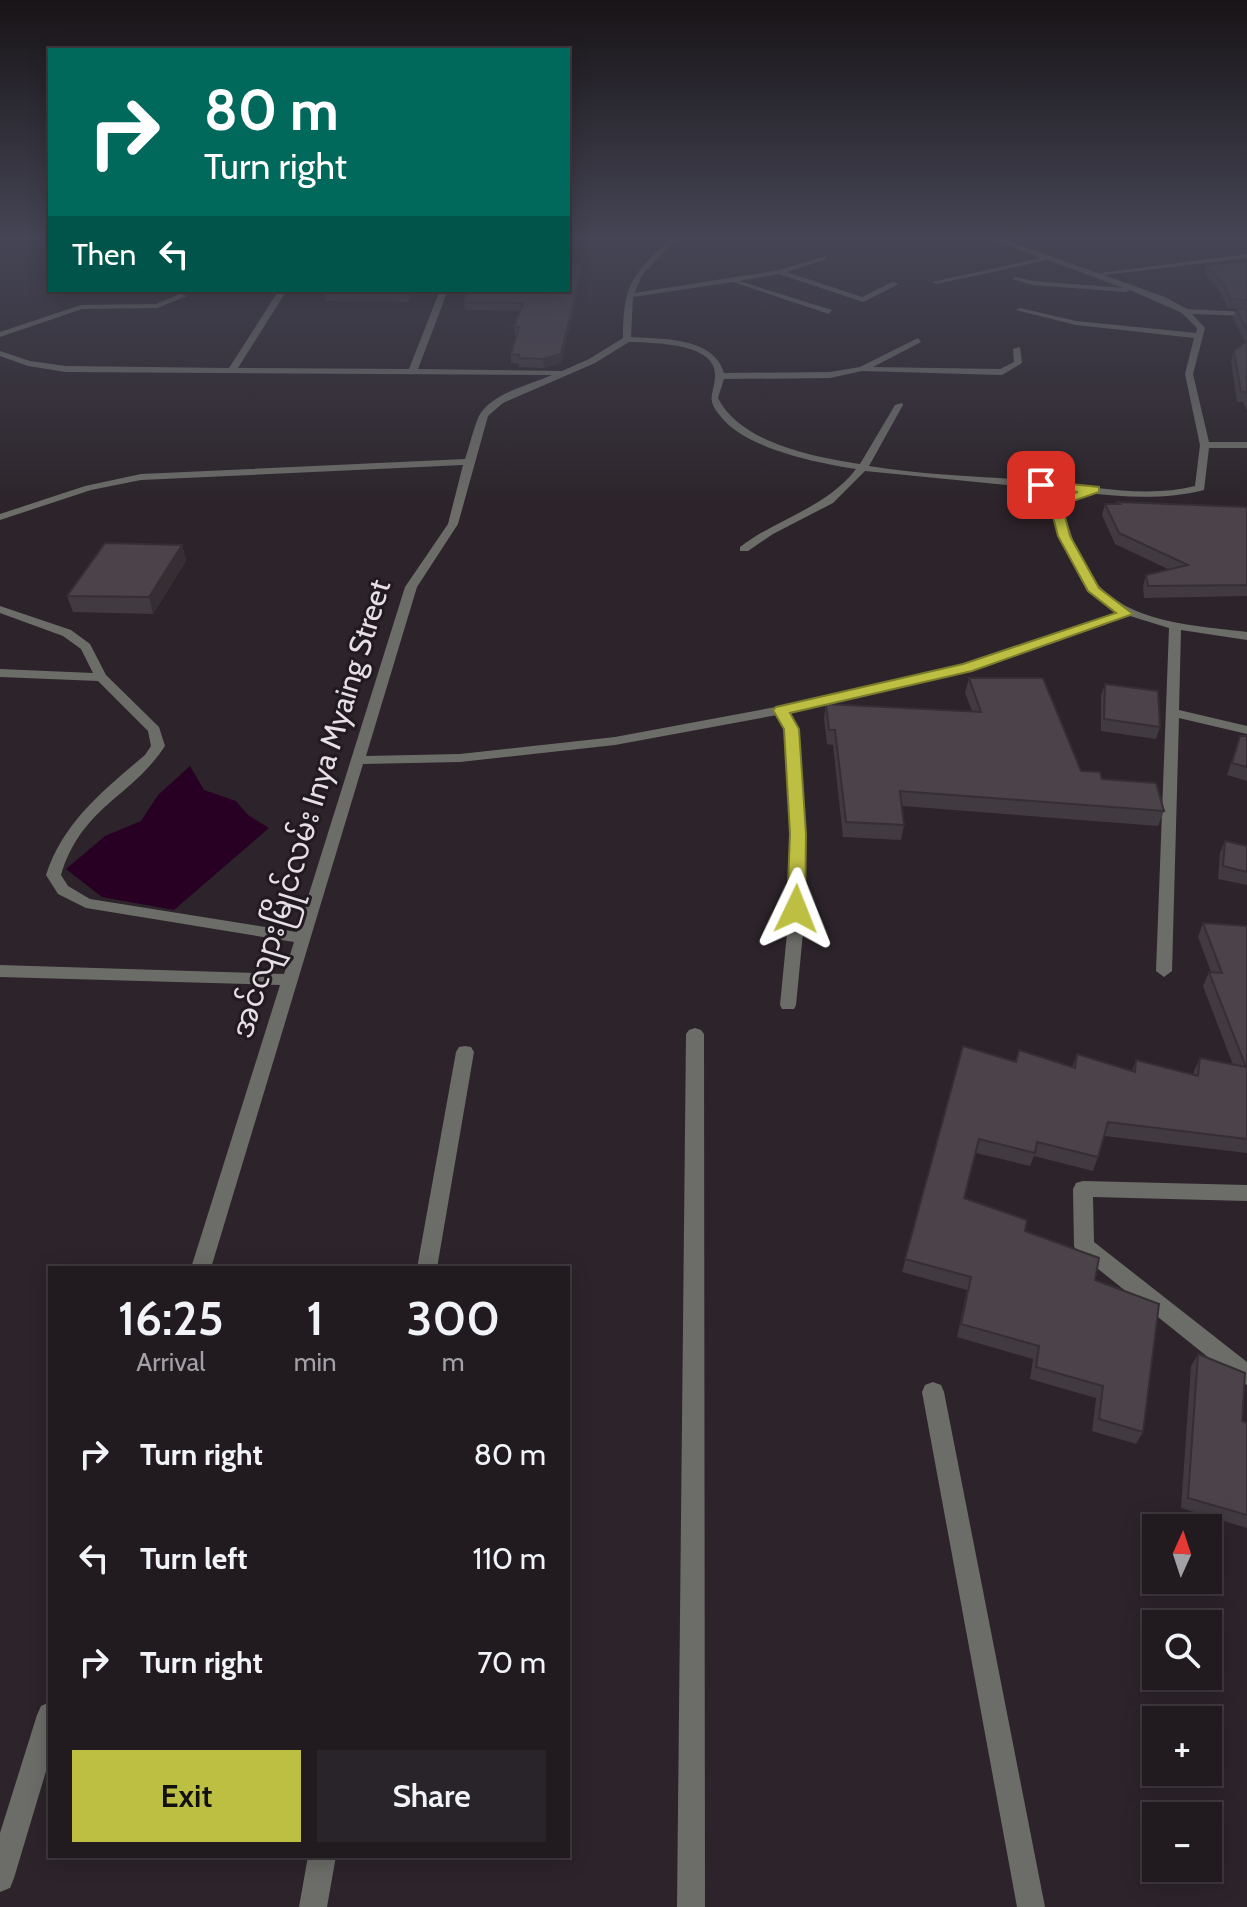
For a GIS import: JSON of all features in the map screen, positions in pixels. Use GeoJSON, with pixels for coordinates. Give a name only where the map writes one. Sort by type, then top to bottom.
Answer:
{"type":"FeatureCollection","features":[{"type":"Feature","properties":{"kind":"street"},"geometry":{"type":"LineString","coordinates":[[232,370],[258,329]]}},
{"type":"Feature","properties":{"kind":"street"},"geometry":{"type":"LineString","coordinates":[[413,371],[429,329]]}},
{"type":"Feature","properties":{"kind":"street"},"geometry":{"type":"LineString","coordinates":[[627,329],[627,339],[696,348],[716,360],[721,376],[714,398],[725,417],[736,426],[782,448],[865,468],[1095,490],[1181,493],[1200,488],[1205,445],[1189,374],[1201,329]]}},
{"type":"Feature","properties":{"kind":"street"},"geometry":{"type":"LineString","coordinates":[[1132,329],[1198,336]]}},
{"type":"Feature","properties":{"kind":"street","name":"အင်လျားမြိုင်လမ်း Inya Myaing Street"},"geometry":{"type":"LineString","coordinates":[[202,1266],[411,587],[453,524],[484,416],[500,401],[592,361],[627,339]]}},
{"type":"Feature","properties":{"kind":"street"},"geometry":{"type":"LineString","coordinates":[[862,369],[918,340]]}},
{"type":"Feature","properties":{"kind":"street"},"geometry":{"type":"LineString","coordinates":[[721,376],[830,375],[862,369],[1002,372],[1018,363],[1017,349]]}},
{"type":"Feature","properties":{"kind":"street"},"geometry":{"type":"LineString","coordinates":[[0,353],[28,363],[66,369],[565,373]]}},
{"type":"Feature","properties":{"kind":"street"},"geometry":{"type":"LineString","coordinates":[[744,549],[765,532],[816,509],[865,468],[899,405]]}},
{"type":"Feature","properties":{"kind":"street"},"geometry":{"type":"LineString","coordinates":[[1205,445],[1247,445]]}},
{"type":"Feature","properties":{"kind":"street"},"geometry":{"type":"LineString","coordinates":[[0,517],[89,488],[141,477],[469,462]]}},
{"type":"Feature","properties":{"kind":"street"},"geometry":{"type":"LineString","coordinates":[[987,480],[1033,493],[1057,509],[1064,536],[1094,591],[1126,614],[1175,626],[1247,636]]}},
{"type":"Feature","properties":{"kind":"street"},"geometry":{"type":"LineString","coordinates":[[1057,509],[1063,501],[1095,490]]}},
{"type":"Feature","properties":{"kind":"street"},"geometry":{"type":"LineString","coordinates":[[0,609],[67,633],[86,647],[101,677],[154,730],[158,746],[150,758],[73,829],[58,853],[53,875],[63,890],[86,903],[303,938]]}},
{"type":"Feature","properties":{"kind":"street"},"geometry":{"type":"LineString","coordinates":[[359,760],[460,758],[615,741],[781,710],[967,668],[1126,614]]}},
{"type":"Feature","properties":{"kind":"street"},"geometry":{"type":"LineString","coordinates":[[1164,971],[1175,626]]}},
{"type":"Feature","properties":{"kind":"street"},"geometry":{"type":"LineString","coordinates":[[0,673],[101,677]]}},
{"type":"Feature","properties":{"kind":"street"},"geometry":{"type":"LineString","coordinates":[[781,710],[792,729],[798,834],[795,933],[788,1005]]}},
{"type":"Feature","properties":{"kind":"street"},"geometry":{"type":"LineString","coordinates":[[1171,712],[1247,730]]}},
{"type":"Feature","properties":{"kind":"street"},"geometry":{"type":"LineString","coordinates":[[0,971],[290,980]]}},
{"type":"Feature","properties":{"kind":"street"},"geometry":{"type":"LineString","coordinates":[[691,1907],[695,1034]]}},
{"type":"Feature","properties":{"kind":"street"},"geometry":{"type":"LineString","coordinates":[[427,1266],[465,1052]]}},
{"type":"Feature","properties":{"kind":"street"},"geometry":{"type":"LineString","coordinates":[[1247,1193],[1083,1189],[1084,1246],[1247,1375]]}},
{"type":"Feature","properties":{"kind":"street"},"geometry":{"type":"LineString","coordinates":[[933,1392],[1031,1907]]}},
{"type":"Feature","properties":{"kind":"street"},"geometry":{"type":"LineString","coordinates":[[0,1878],[48,1722]]}},
{"type":"Feature","properties":{"kind":"street"},"geometry":{"type":"LineString","coordinates":[[313,1907],[322,1858]]}},
{"type":"Feature","properties":{"kind":"shaded area"},"geometry":{"type":"Polygon","coordinates":[[[190,766],[204,790],[236,801],[248,815],[269,828],[174,910],[102,897],[66,869],[105,836],[141,821],[158,795],[190,766]]]}},
{"type":"Feature","properties":{"kind":"building"},"geometry":{"type":"Polygon","coordinates":[[[518,329],[567,329],[561,354],[543,359],[519,358],[519,355],[511,354],[518,329]]]}},
{"type":"Feature","properties":{"kind":"building"},"geometry":{"type":"Polygon","coordinates":[[[1247,341],[1247,394],[1241,392],[1234,351],[1247,341]]]}},
{"type":"Feature","properties":{"kind":"building"},"geometry":{"type":"Polygon","coordinates":[[[1118,502],[1247,507],[1247,585],[1148,586],[1146,575],[1188,565],[1119,533],[1105,504],[1120,504],[1118,502]]]}},
{"type":"Feature","properties":{"kind":"building"},"geometry":{"type":"Polygon","coordinates":[[[105,543],[182,545],[149,597],[67,596],[105,543]]]}},
{"type":"Feature","properties":{"kind":"building"},"geometry":{"type":"Polygon","coordinates":[[[969,678],[1043,678],[1081,771],[1100,772],[1102,779],[1156,783],[1164,811],[900,791],[904,825],[846,822],[835,730],[829,730],[826,704],[981,712],[969,678]]]}},
{"type":"Feature","properties":{"kind":"building"},"geometry":{"type":"Polygon","coordinates":[[[1105,684],[1158,691],[1160,727],[1104,719],[1105,684]]]}},
{"type":"Feature","properties":{"kind":"building"},"geometry":{"type":"Polygon","coordinates":[[[1240,736],[1247,736],[1247,767],[1232,763],[1240,736]]]}},
{"type":"Feature","properties":{"kind":"building"},"geometry":{"type":"Polygon","coordinates":[[[1225,841],[1247,846],[1247,872],[1223,866],[1225,841]]]}},
{"type":"Feature","properties":{"kind":"building"},"geometry":{"type":"Polygon","coordinates":[[[1203,923],[1247,926],[1247,1139],[1108,1122],[1098,1157],[1037,1142],[1035,1153],[979,1139],[964,1198],[1027,1220],[1025,1231],[1099,1258],[1095,1280],[1159,1304],[1143,1432],[1099,1419],[1103,1386],[1036,1367],[1039,1346],[961,1324],[971,1277],[905,1259],[963,1046],[1016,1062],[1019,1050],[1075,1068],[1077,1054],[1135,1072],[1136,1060],[1198,1076],[1200,1058],[1246,1067],[1209,972],[1222,973],[1203,923]]]}},
{"type":"Feature","properties":{"kind":"building"},"geometry":{"type":"Polygon","coordinates":[[[1198,1354],[1245,1373],[1242,1421],[1247,1423],[1247,1515],[1188,1498],[1198,1354]]]}},
{"type":"Feature","properties":{"kind":"route"},"geometry":{"type":"LineString","coordinates":[[796,909],[798,834],[792,729],[781,710],[967,668],[1126,614],[1094,591],[1064,536],[1057,509],[1063,501],[1095,490],[1041,485]]}}]}
